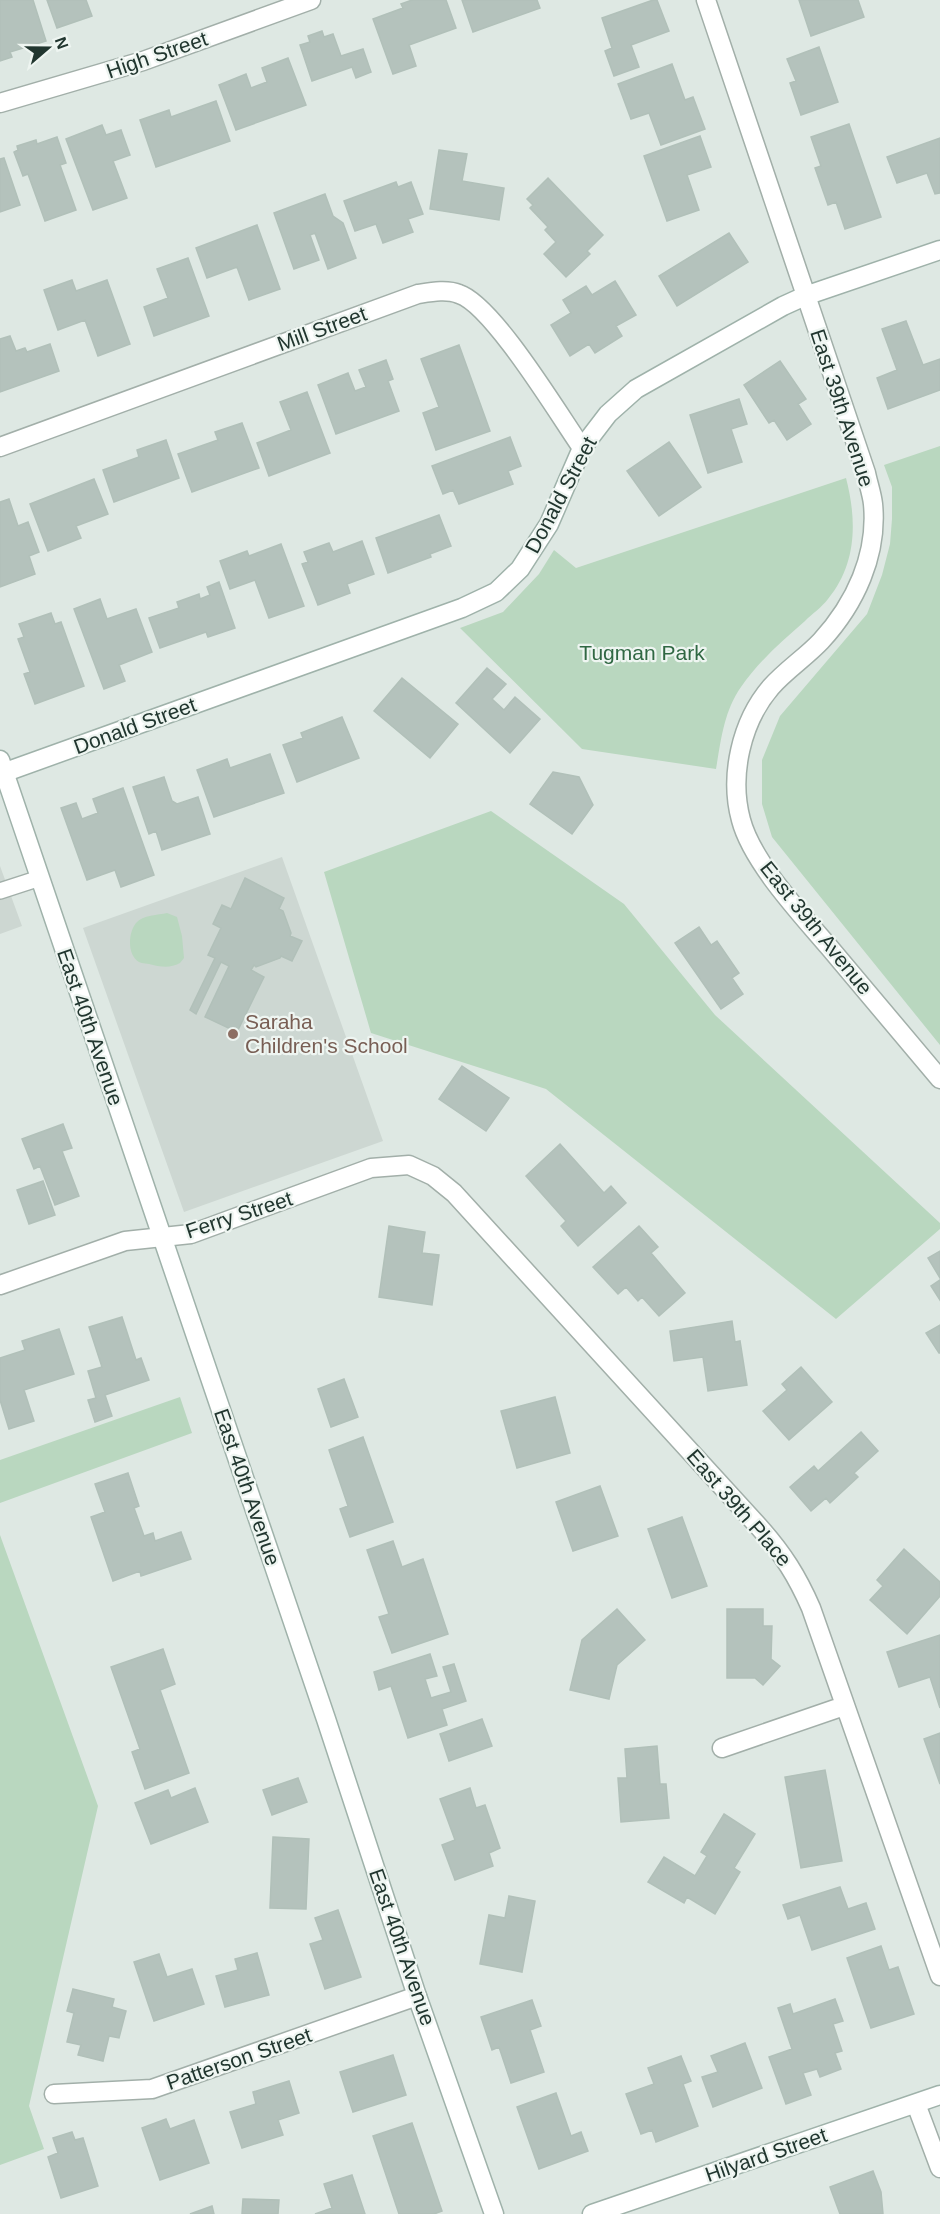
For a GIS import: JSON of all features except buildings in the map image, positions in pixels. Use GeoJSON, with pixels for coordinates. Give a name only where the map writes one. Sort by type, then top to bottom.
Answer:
{"type":"FeatureCollection","features":[{"type":"Feature","properties":{"kind":"street","name":"High Street"},"geometry":{"type":"LineString","coordinates":[[0,103],[163,54],[311,0]]}},
{"type":"Feature","properties":{"kind":"street","name":"East 39th Avenue"},"geometry":{"type":"LineString","coordinates":[[706,0],[866,473],[873,504],[873,536],[865,573],[848,608],[821,640],[771,687],[754,713],[740,749],[736,782],[741,821],[757,855],[795,908],[940,1079]]}},
{"type":"Feature","properties":{"kind":"street","name":"Donald Street"},"geometry":{"type":"LineString","coordinates":[[2,769],[462,608],[496,592],[520,569],[549,524],[582,448],[608,414],[636,389],[768,313],[805,296],[940,250]]}},
{"type":"Feature","properties":{"kind":"street","name":"Mill Street"},"geometry":{"type":"LineString","coordinates":[[0,447],[418,294],[439,291],[460,294],[481,308],[501,331],[582,448]]}},
{"type":"Feature","properties":{"kind":"street","name":"East 40th Avenue"},"geometry":{"type":"LineString","coordinates":[[2,769],[326,1719],[417,1995],[494,2214]]}},
{"type":"Feature","properties":{"kind":"street","name":"Ferry Street"},"geometry":{"type":"LineString","coordinates":[[0,1285],[125,1241],[191,1234],[371,1168],[409,1165]]}},
{"type":"Feature","properties":{"kind":"street","name":"East 39th Place"},"geometry":{"type":"LineString","coordinates":[[409,1165],[433,1176],[454,1193],[778,1548],[796,1574],[811,1608],[940,1976]]}},
{"type":"Feature","properties":{"kind":"street"},"geometry":{"type":"LineString","coordinates":[[722,1748],[844,1706]]}},
{"type":"Feature","properties":{"kind":"street","name":"Patterson Street"},"geometry":{"type":"LineString","coordinates":[[54,2094],[152,2089],[417,1995]]}},
{"type":"Feature","properties":{"kind":"street","name":"Hilyard Street"},"geometry":{"type":"LineString","coordinates":[[592,2214],[940,2095]]}},
{"type":"Feature","properties":{"kind":"street"},"geometry":{"type":"LineString","coordinates":[[916,2104],[940,2168]]}},
{"type":"Feature","properties":{"kind":"lane"},"geometry":{"type":"LineString","coordinates":[[0,891],[40,878]]}},
{"type":"Feature","properties":{"kind":"shaded area","name":"Saraha Children's School"},"geometry":{"type":"Polygon","coordinates":[[[282,857],[383,1141],[184,1212],[83,928],[282,857]]]}},
{"type":"Feature","properties":{"kind":"shaded area"},"geometry":{"type":"Polygon","coordinates":[[[0,866],[22,926],[0,934],[0,866]]]}},
{"type":"Feature","properties":{"kind":"green space"},"geometry":{"type":"Polygon","coordinates":[[[940,446],[940,1045],[772,837],[762,804],[762,760],[780,716],[867,614],[882,575],[890,544],[892,487],[884,465],[940,446]]]}},
{"type":"Feature","properties":{"kind":"green space","name":"Tugman Park"},"geometry":{"type":"Polygon","coordinates":[[[846,478],[853,526],[845,571],[826,602],[771,652],[735,696],[727,716],[716,769],[582,749],[460,628],[503,612],[539,574],[554,550],[576,568],[846,478]]]}},
{"type":"Feature","properties":{"kind":"green space"},"geometry":{"type":"Polygon","coordinates":[[[491,811],[624,904],[715,1015],[940,1223],[940,1229],[836,1319],[546,1089],[371,1033],[324,872],[491,811]]]}},
{"type":"Feature","properties":{"kind":"green space"},"geometry":{"type":"Polygon","coordinates":[[[167,913],[177,917],[184,958],[177,965],[170,966],[139,962],[132,954],[130,944],[133,927],[143,918],[167,913]]]}},
{"type":"Feature","properties":{"kind":"green space"},"geometry":{"type":"Polygon","coordinates":[[[180,1397],[192,1433],[0,1503],[0,1460],[180,1397]]]}},
{"type":"Feature","properties":{"kind":"green space"},"geometry":{"type":"Polygon","coordinates":[[[0,1535],[98,1806],[29,2106],[44,2149],[0,2165],[0,1535]]]}},
{"type":"Feature","properties":{"kind":"place","name":"Saraha Children's School"},"geometry":{"type":"Point","coordinates":[233,1034]}}]}
